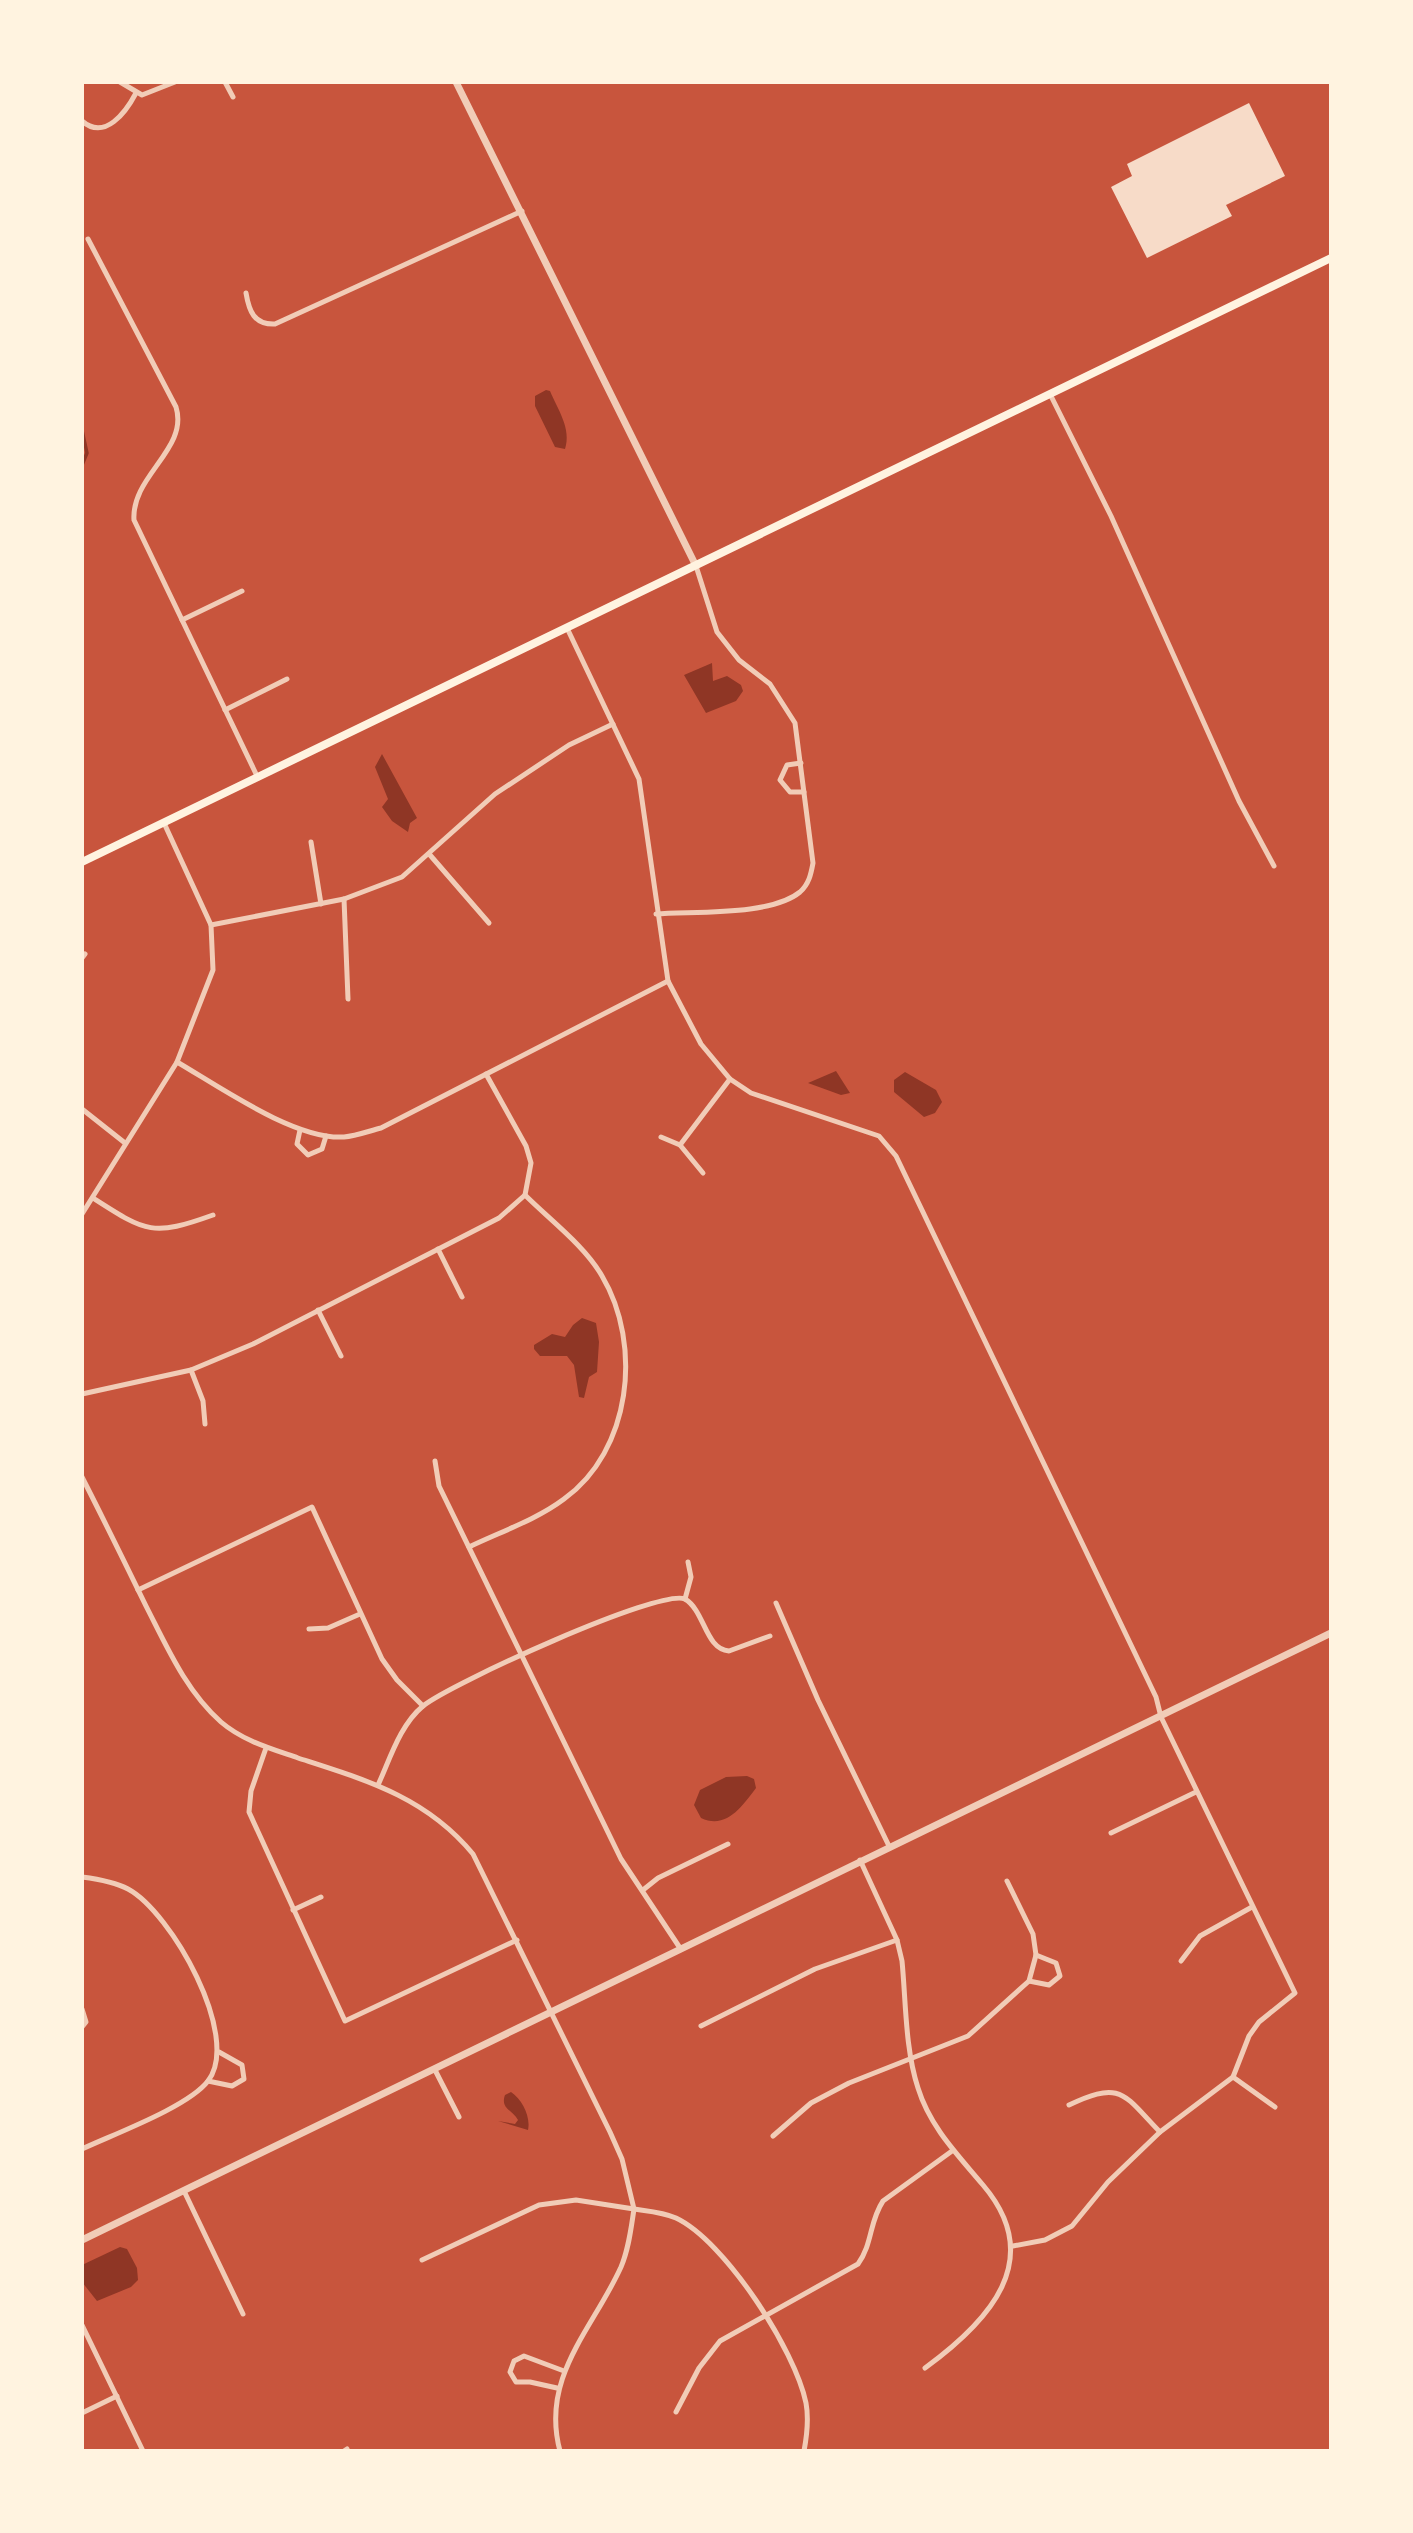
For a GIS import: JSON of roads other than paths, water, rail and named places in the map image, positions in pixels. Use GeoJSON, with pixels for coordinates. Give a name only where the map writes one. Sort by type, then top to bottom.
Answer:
{"type":"FeatureCollection","features":[{"type":"Feature","properties":{"kind":"main road"},"geometry":{"type":"LineString","coordinates":[[82,862],[1331,258]]}},
{"type":"Feature","properties":{"kind":"street"},"geometry":{"type":"LineString","coordinates":[[120,82],[136,93],[148,95],[175,82]]}},
{"type":"Feature","properties":{"kind":"street"},"geometry":{"type":"LineString","coordinates":[[225,82],[233,97]]}},
{"type":"Feature","properties":{"kind":"street"},"geometry":{"type":"LineString","coordinates":[[456,82],[696,566],[717,632],[738,660],[770,684],[795,723],[813,863],[811,877],[802,890],[775,905],[656,914]]}},
{"type":"Feature","properties":{"kind":"street"},"geometry":{"type":"LineString","coordinates":[[82,121],[88,126],[101,128],[119,119],[136,93]]}},
{"type":"Feature","properties":{"kind":"street"},"geometry":{"type":"LineString","coordinates":[[246,293],[253,316],[263,323],[275,324],[522,211]]}},
{"type":"Feature","properties":{"kind":"street"},"geometry":{"type":"LineString","coordinates":[[88,239],[171,397],[180,421],[173,440],[139,489],[133,510],[137,528],[258,778]]}},
{"type":"Feature","properties":{"kind":"street"},"geometry":{"type":"LineString","coordinates":[[1050,394],[1111,516],[1239,801],[1274,866]]}},
{"type":"Feature","properties":{"kind":"street"},"geometry":{"type":"LineString","coordinates":[[182,620],[242,591]]}},
{"type":"Feature","properties":{"kind":"street"},"geometry":{"type":"LineString","coordinates":[[567,628],[633,763],[643,799],[656,914],[668,981],[701,1044],[730,1079],[769,1101],[879,1136],[896,1156],[1156,1697],[1161,1717],[1196,1792],[1295,1993],[1259,2022],[1249,2036],[1233,2077],[1160,2132],[1108,2182],[1072,2226],[1045,2240],[1013,2246]]}},
{"type":"Feature","properties":{"kind":"street"},"geometry":{"type":"LineString","coordinates":[[225,710],[287,679]]}},
{"type":"Feature","properties":{"kind":"street"},"geometry":{"type":"LineString","coordinates":[[211,925],[344,899],[402,877],[430,855],[495,794],[569,745],[614,724]]}},
{"type":"Feature","properties":{"kind":"street"},"geometry":{"type":"LineString","coordinates":[[801,763],[787,765],[780,780],[790,792],[804,792]]}},
{"type":"Feature","properties":{"kind":"street"},"geometry":{"type":"LineString","coordinates":[[82,1214],[177,1062],[209,986],[213,970],[211,925],[164,823]]}},
{"type":"Feature","properties":{"kind":"street"},"geometry":{"type":"LineString","coordinates":[[311,842],[321,904]]}},
{"type":"Feature","properties":{"kind":"street"},"geometry":{"type":"LineString","coordinates":[[430,855],[489,923]]}},
{"type":"Feature","properties":{"kind":"street"},"geometry":{"type":"LineString","coordinates":[[344,899],[348,999]]}},
{"type":"Feature","properties":{"kind":"street"},"geometry":{"type":"LineString","coordinates":[[177,1062],[300,1130],[316,1135],[343,1137],[381,1128],[668,981]]}},
{"type":"Feature","properties":{"kind":"street"},"geometry":{"type":"LineString","coordinates":[[82,1394],[191,1370],[253,1344],[499,1218],[525,1195],[531,1163],[526,1146],[486,1074]]}},
{"type":"Feature","properties":{"kind":"street"},"geometry":{"type":"LineString","coordinates":[[680,1145],[730,1079]]}},
{"type":"Feature","properties":{"kind":"street"},"geometry":{"type":"LineString","coordinates":[[82,1110],[125,1143]]}},
{"type":"Feature","properties":{"kind":"street"},"geometry":{"type":"LineString","coordinates":[[300,1130],[298,1144],[308,1154],[318,1153],[326,1136]]}},
{"type":"Feature","properties":{"kind":"street"},"geometry":{"type":"LineString","coordinates":[[661,1137],[680,1145],[703,1173]]}},
{"type":"Feature","properties":{"kind":"street"},"geometry":{"type":"LineString","coordinates":[[469,1547],[563,1500],[591,1474],[616,1430],[622,1407],[624,1351],[620,1324],[603,1276],[525,1195]]}},
{"type":"Feature","properties":{"kind":"street"},"geometry":{"type":"LineString","coordinates":[[93,1198],[135,1225],[153,1230],[175,1229],[213,1215]]}},
{"type":"Feature","properties":{"kind":"street"},"geometry":{"type":"LineString","coordinates":[[438,1249],[461,1297]]}},
{"type":"Feature","properties":{"kind":"street"},"geometry":{"type":"LineString","coordinates":[[318,1310],[341,1356]]}},
{"type":"Feature","properties":{"kind":"street"},"geometry":{"type":"LineString","coordinates":[[191,1370],[203,1401],[205,1424]]}},
{"type":"Feature","properties":{"kind":"street"},"geometry":{"type":"LineString","coordinates":[[435,1461],[439,1486],[621,1859],[680,1948]]}},
{"type":"Feature","properties":{"kind":"street"},"geometry":{"type":"LineString","coordinates":[[82,1477],[176,1664],[197,1697],[222,1723],[266,1748],[378,1785],[432,1813],[454,1831],[473,1854],[517,1940],[622,2159],[634,2209],[622,2264],[575,2346],[557,2388],[554,2412],[560,2451]]}},
{"type":"Feature","properties":{"kind":"street"},"geometry":{"type":"LineString","coordinates":[[138,1590],[312,1507],[360,1614],[389,1669],[423,1706]]}},
{"type":"Feature","properties":{"kind":"street"},"geometry":{"type":"LineString","coordinates":[[685,1599],[691,1577],[688,1562]]}},
{"type":"Feature","properties":{"kind":"street"},"geometry":{"type":"LineString","coordinates":[[378,1785],[396,1744],[423,1706],[522,1656],[605,1619],[670,1598],[685,1599],[695,1608],[715,1644],[722,1651],[738,1650],[770,1636]]}},
{"type":"Feature","properties":{"kind":"street"},"geometry":{"type":"LineString","coordinates":[[776,1603],[818,1700],[889,1846]]}},
{"type":"Feature","properties":{"kind":"street"},"geometry":{"type":"LineString","coordinates":[[309,1629],[328,1628],[360,1614]]}},
{"type":"Feature","properties":{"kind":"street"},"geometry":{"type":"LineString","coordinates":[[82,2240],[1331,1633]]}},
{"type":"Feature","properties":{"kind":"street"},"geometry":{"type":"LineString","coordinates":[[266,1748],[251,1791],[249,1812],[345,2021],[517,1940]]}},
{"type":"Feature","properties":{"kind":"street"},"geometry":{"type":"LineString","coordinates":[[1111,1833],[1196,1792]]}},
{"type":"Feature","properties":{"kind":"street"},"geometry":{"type":"LineString","coordinates":[[643,1891],[657,1878],[728,1844]]}},
{"type":"Feature","properties":{"kind":"street"},"geometry":{"type":"LineString","coordinates":[[860,1860],[897,1940],[918,2088],[952,2151],[985,2186],[998,2207],[1013,2246],[1008,2271],[985,2316],[970,2332],[925,2368]]}},
{"type":"Feature","properties":{"kind":"street"},"geometry":{"type":"LineString","coordinates":[[82,1877],[128,1889],[144,1901],[176,1938],[213,2015],[219,2052],[216,2068],[208,2081],[183,2101],[82,2149]]}},
{"type":"Feature","properties":{"kind":"street"},"geometry":{"type":"LineString","coordinates":[[774,2136],[811,2103],[849,2082],[968,2036],[1029,1981],[1036,1955],[1030,1923],[1007,1881]]}},
{"type":"Feature","properties":{"kind":"street"},"geometry":{"type":"LineString","coordinates":[[293,1910],[321,1897]]}},
{"type":"Feature","properties":{"kind":"street"},"geometry":{"type":"LineString","coordinates":[[1181,1961],[1200,1936],[1252,1907]]}},
{"type":"Feature","properties":{"kind":"street"},"geometry":{"type":"LineString","coordinates":[[701,2026],[815,1969],[897,1940]]}},
{"type":"Feature","properties":{"kind":"street"},"geometry":{"type":"LineString","coordinates":[[1029,1981],[1049,1985],[1060,1976],[1056,1963],[1036,1955]]}},
{"type":"Feature","properties":{"kind":"street"},"geometry":{"type":"LineString","coordinates":[[82,2009],[86,2022],[82,2027]]}},
{"type":"Feature","properties":{"kind":"street"},"geometry":{"type":"LineString","coordinates":[[208,2081],[232,2086],[244,2079],[242,2065],[219,2052]]}},
{"type":"Feature","properties":{"kind":"street"},"geometry":{"type":"LineString","coordinates":[[435,2070],[458,2117]]}},
{"type":"Feature","properties":{"kind":"street"},"geometry":{"type":"LineString","coordinates":[[1233,2077],[1275,2107]]}},
{"type":"Feature","properties":{"kind":"street"},"geometry":{"type":"LineString","coordinates":[[1069,2105],[1096,2092],[1110,2090],[1121,2093],[1160,2132]]}},
{"type":"Feature","properties":{"kind":"street"},"geometry":{"type":"LineString","coordinates":[[676,2412],[711,2351],[733,2332],[858,2264],[870,2248],[877,2210],[883,2201],[952,2151]]}},
{"type":"Feature","properties":{"kind":"street"},"geometry":{"type":"LineString","coordinates":[[184,2190],[243,2314]]}},
{"type":"Feature","properties":{"kind":"street"},"geometry":{"type":"LineString","coordinates":[[422,2260],[539,2205],[576,2200],[676,2218],[692,2229],[749,2289],[765,2315],[802,2388],[807,2428],[804,2451]]}},
{"type":"Feature","properties":{"kind":"street"},"geometry":{"type":"LineString","coordinates":[[82,2325],[143,2451]]}},
{"type":"Feature","properties":{"kind":"street"},"geometry":{"type":"LineString","coordinates":[[557,2388],[516,2382],[510,2372],[514,2361],[524,2356],[564,2371]]}},
{"type":"Feature","properties":{"kind":"street"},"geometry":{"type":"LineString","coordinates":[[82,2413],[117,2396]]}},
{"type":"Feature","properties":{"kind":"waterway"},"geometry":{"type":"LineString","coordinates":[[82,430],[87,453],[82,465]]}}]}
